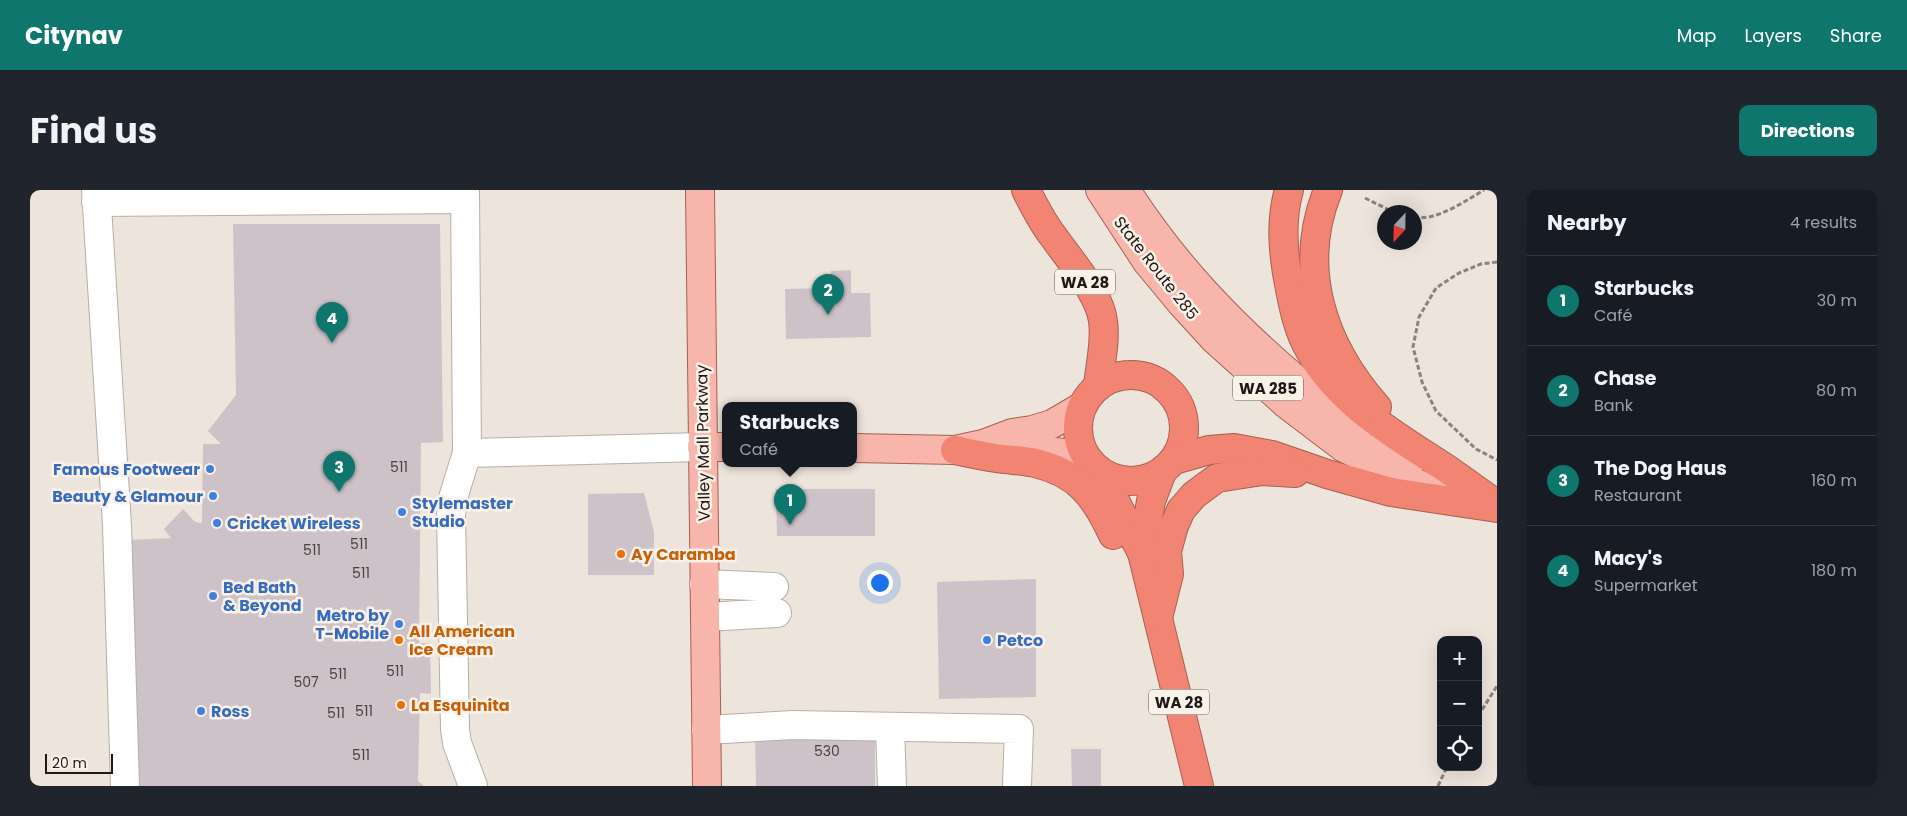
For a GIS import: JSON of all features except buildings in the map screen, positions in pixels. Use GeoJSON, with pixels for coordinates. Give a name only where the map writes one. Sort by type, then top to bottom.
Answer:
{"type":"FeatureCollection","features":[{"type":"Feature","properties":{"kind":"highway","name":"WA 28"},"geometry":{"type":"LineString","coordinates":[[1026,190],[1039,216],[1094,296],[1103,320],[1103,344],[1098,386]]}},
{"type":"Feature","properties":{"kind":"highway"},"geometry":{"type":"LineString","coordinates":[[1289,190],[1283,223],[1286,268],[1300,328],[1308,348],[1321,369],[1339,391],[1363,411],[1497,505]]}},
{"type":"Feature","properties":{"kind":"highway"},"geometry":{"type":"LineString","coordinates":[[1328,190],[1322,206],[1315,243],[1315,282],[1320,308],[1340,355],[1358,383],[1379,410],[1418,441],[1449,461],[1497,505]]}},
{"type":"Feature","properties":{"kind":"highway"},"geometry":{"type":"LineString","coordinates":[[1081,407],[1098,386],[1115,377],[1134,374],[1153,379],[1169,390],[1180,405],[1184,424],[1182,443],[1168,466],[1151,501],[1142,553]]}},
{"type":"Feature","properties":{"kind":"highway","name":"WA 28"},"geometry":{"type":"LineString","coordinates":[[1081,407],[1078,421],[1078,436],[1082,449],[1098,468],[1142,553],[1200,786]]}},
{"type":"Feature","properties":{"kind":"highway"},"geometry":{"type":"LineString","coordinates":[[1098,468],[1125,482],[1144,480],[1168,466],[1209,450],[1234,448],[1272,455],[1326,474],[1391,492],[1497,505]]}},
{"type":"Feature","properties":{"kind":"highway"},"geometry":{"type":"LineString","coordinates":[[955,450],[996,458],[1033,462],[1054,468],[1072,477],[1086,490],[1104,514],[1119,547],[1158,618]]}},
{"type":"Feature","properties":{"kind":"highway"},"geometry":{"type":"LineString","coordinates":[[1158,618],[1169,574],[1167,551],[1174,526],[1181,510],[1194,495],[1217,478],[1262,471],[1326,474]]}},
{"type":"Feature","properties":{"kind":"main road","name":"Valley Mall Parkway"},"geometry":{"type":"LineString","coordinates":[[700,190],[714,447],[704,584],[707,786]]}},
{"type":"Feature","properties":{"kind":"main road","name":"State Route 285"},"geometry":{"type":"LineString","coordinates":[[1100,190],[1143,255],[1181,303],[1214,338],[1286,404],[1344,448],[1372,462],[1431,490],[1477,504],[1497,505]]}},
{"type":"Feature","properties":{"kind":"main road","name":"State Route 285"},"geometry":{"type":"LineString","coordinates":[[1126,190],[1162,242],[1208,297],[1250,339],[1325,404],[1355,426],[1423,467],[1497,505]]}},
{"type":"Feature","properties":{"kind":"main road"},"geometry":{"type":"LineString","coordinates":[[857,448],[955,450],[983,444],[1012,432],[1032,430],[1052,424],[1081,407]]}},
{"type":"Feature","properties":{"kind":"main road"},"geometry":{"type":"LineString","coordinates":[[983,444],[1063,452],[1098,468]]}},
{"type":"Feature","properties":{"kind":"lane"},"geometry":{"type":"LineString","coordinates":[[125,786],[116,525],[96,196],[465,195],[467,453],[453,498],[451,515],[455,729],[457,743],[473,786]]}},
{"type":"Feature","properties":{"kind":"lane"},"geometry":{"type":"LineString","coordinates":[[467,453],[714,447]]}},
{"type":"Feature","properties":{"kind":"lane"},"geometry":{"type":"LineString","coordinates":[[704,584],[775,600],[705,617]]}},
{"type":"Feature","properties":{"kind":"lane"},"geometry":{"type":"LineString","coordinates":[[706,730],[793,725],[1019,729],[1017,786]]}},
{"type":"Feature","properties":{"kind":"lane"},"geometry":{"type":"LineString","coordinates":[[890,727],[892,786]]}},
{"type":"Feature","properties":{"kind":"path"},"geometry":{"type":"LineString","coordinates":[[1422,217],[1440,214],[1484,190]]}},
{"type":"Feature","properties":{"kind":"path"},"geometry":{"type":"LineString","coordinates":[[1366,198],[1379,205]]}},
{"type":"Feature","properties":{"kind":"path"},"geometry":{"type":"LineString","coordinates":[[1497,262],[1481,264],[1459,273],[1436,288],[1419,317],[1413,347],[1422,382],[1436,411],[1476,449],[1497,460]]}},
{"type":"Feature","properties":{"kind":"path"},"geometry":{"type":"LineString","coordinates":[[1482,710],[1497,686]]}},
{"type":"Feature","properties":{"kind":"path"},"geometry":{"type":"LineString","coordinates":[[1438,786],[1446,771]]}},
{"type":"Feature","properties":{"kind":"place","name":"Chase"},"geometry":{"type":"Point","coordinates":[828,315]}},
{"type":"Feature","properties":{"kind":"place","name":"Macy's"},"geometry":{"type":"Point","coordinates":[332,343]}},
{"type":"Feature","properties":{"kind":"place","name":"Famous Footwear"},"geometry":{"type":"Point","coordinates":[210,469]}},
{"type":"Feature","properties":{"kind":"place","name":"The Dog Haus"},"geometry":{"type":"Point","coordinates":[339,492]}},
{"type":"Feature","properties":{"kind":"place","name":"Beauty & Glamour"},"geometry":{"type":"Point","coordinates":[213,496]}},
{"type":"Feature","properties":{"kind":"place","name":"Stylemaster Studio"},"geometry":{"type":"Point","coordinates":[402,512]}},
{"type":"Feature","properties":{"kind":"place","name":"Cricket Wireless"},"geometry":{"type":"Point","coordinates":[217,523]}},
{"type":"Feature","properties":{"kind":"place","name":"Starbucks"},"geometry":{"type":"Point","coordinates":[790,525]}},
{"type":"Feature","properties":{"kind":"place","name":"Ay Caramba"},"geometry":{"type":"Point","coordinates":[621,554]}},
{"type":"Feature","properties":{"kind":"place","name":"Bed Bath & Beyond"},"geometry":{"type":"Point","coordinates":[213,596]}},
{"type":"Feature","properties":{"kind":"place","name":"Metro by T-Mobile"},"geometry":{"type":"Point","coordinates":[399,624]}},
{"type":"Feature","properties":{"kind":"place","name":"All American Ice Cream"},"geometry":{"type":"Point","coordinates":[399,640]}},
{"type":"Feature","properties":{"kind":"place","name":"Petco"},"geometry":{"type":"Point","coordinates":[987,640]}},
{"type":"Feature","properties":{"kind":"place","name":"La Esquinita"},"geometry":{"type":"Point","coordinates":[401,705]}},
{"type":"Feature","properties":{"kind":"place","name":"Ross"},"geometry":{"type":"Point","coordinates":[201,711]}}]}
